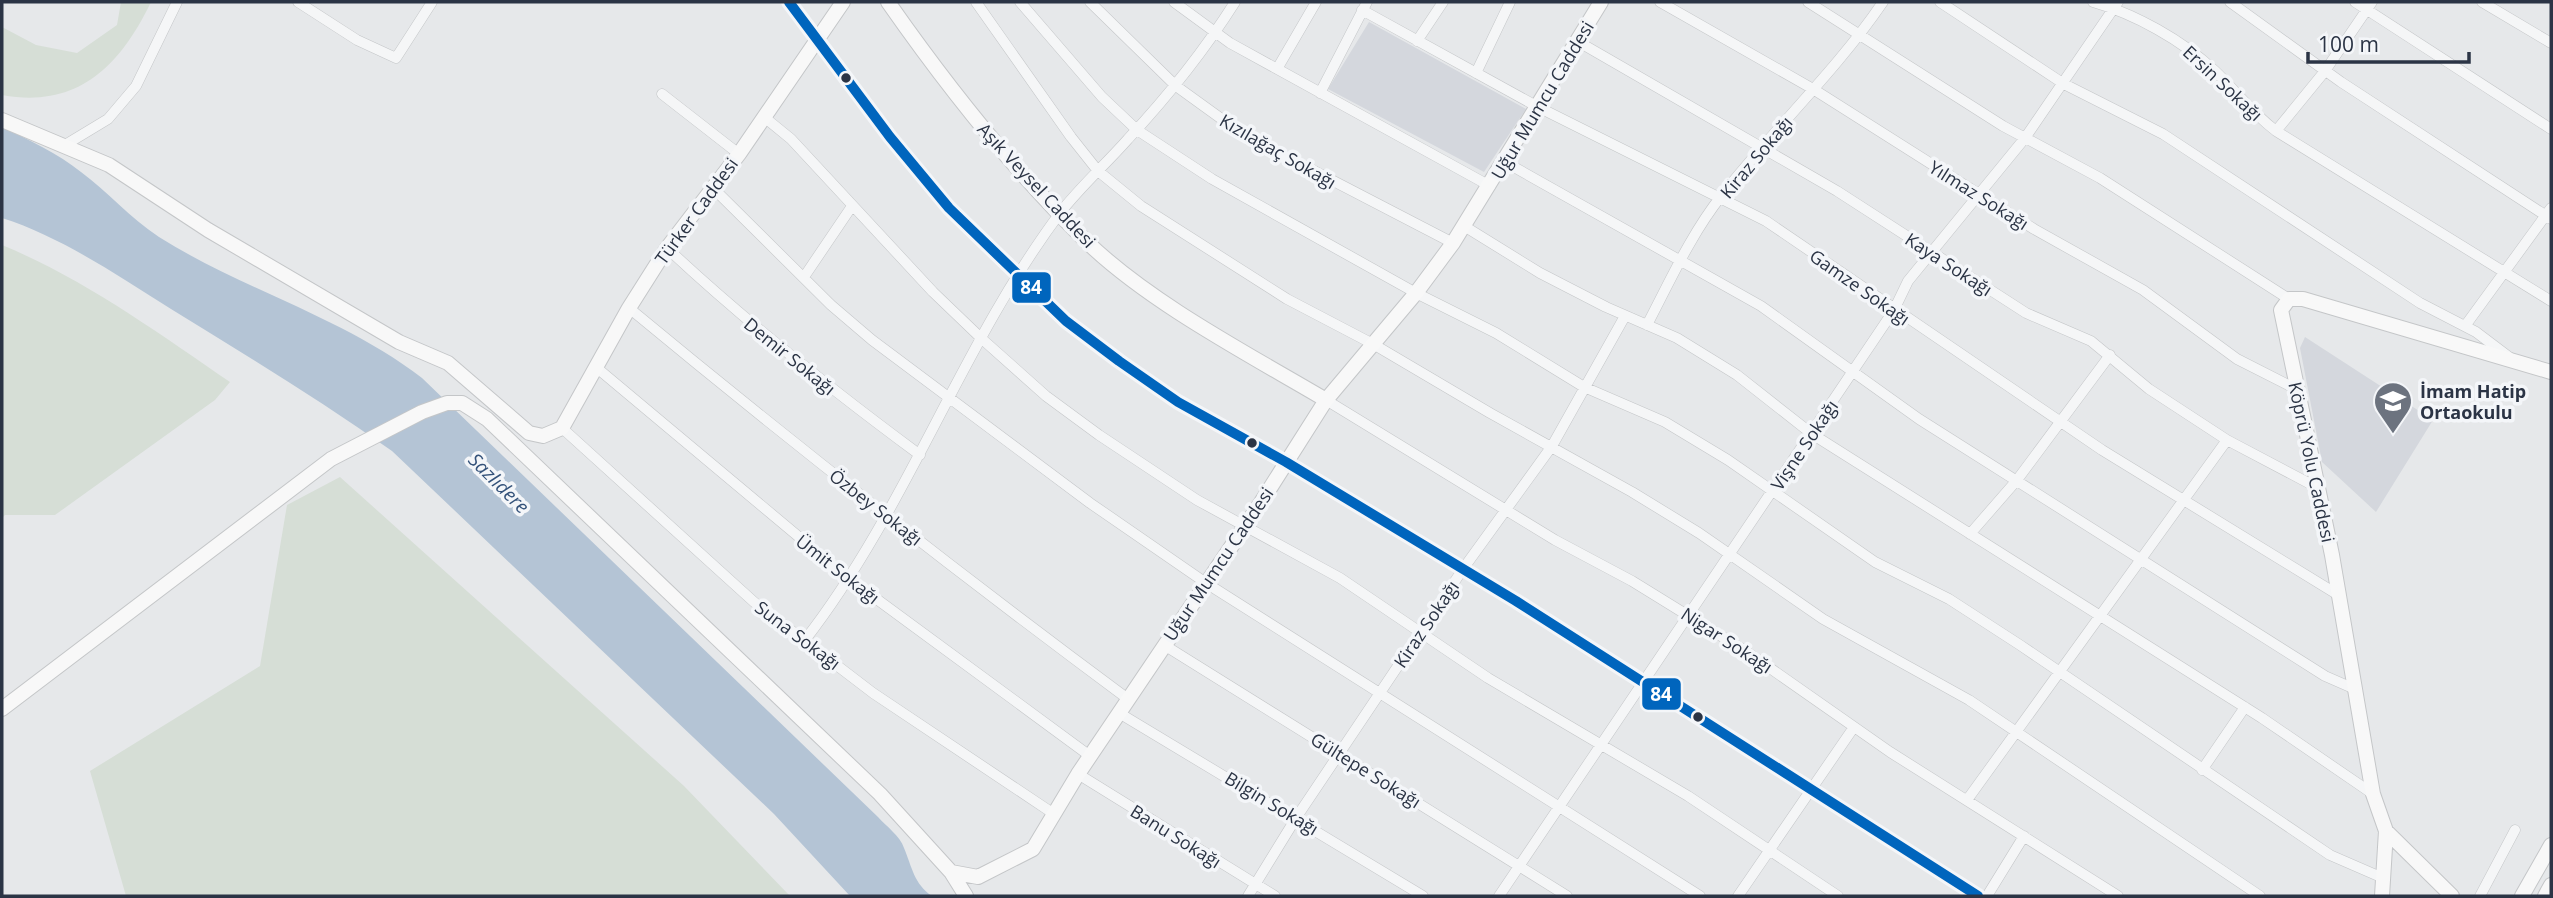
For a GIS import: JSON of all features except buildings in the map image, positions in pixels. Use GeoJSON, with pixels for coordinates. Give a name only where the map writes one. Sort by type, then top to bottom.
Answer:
{"type":"FeatureCollection","features":[{"type":"Feature","properties":{"kind":"street"},"geometry":{"type":"LineString","coordinates":[[65,145],[108,119],[136,86],[177,2]]}},
{"type":"Feature","properties":{"kind":"street"},"geometry":{"type":"LineString","coordinates":[[298,2],[357,40],[396,58],[432,2]]}},
{"type":"Feature","properties":{"kind":"street"},"geometry":{"type":"LineString","coordinates":[[789,2],[819,38],[898,147],[949,208],[1066,321],[1119,361],[1178,402],[1286,462],[1463,569],[1979,896]]}},
{"type":"Feature","properties":{"kind":"street","name":"Türker Caddesi"},"geometry":{"type":"LineString","coordinates":[[562,428],[629,308],[667,248],[711,186],[738,154],[843,2]]}},
{"type":"Feature","properties":{"kind":"street","name":"Aşık Veysel Caddesi"},"geometry":{"type":"LineString","coordinates":[[888,2],[937,73],[1088,243],[1147,289],[1220,338],[1326,400]]}},
{"type":"Feature","properties":{"kind":"street"},"geometry":{"type":"LineString","coordinates":[[976,2],[1043,99],[1098,171],[1141,206],[1203,248],[1287,299],[1373,344],[1632,492],[1730,555],[1823,620],[1969,700],[2260,896]]}},
{"type":"Feature","properties":{"kind":"street"},"geometry":{"type":"LineString","coordinates":[[1020,2],[1102,97],[1137,130],[1212,179],[1416,293],[1496,333],[1584,387],[1665,422],[1875,562],[1949,599],[2329,855],[2383,878]]}},
{"type":"Feature","properties":{"kind":"street","name":"Kızılağaç Sokağı"},"geometry":{"type":"LineString","coordinates":[[1090,2],[1176,86],[1241,133],[1454,243]]}},
{"type":"Feature","properties":{"kind":"street"},"geometry":{"type":"LineString","coordinates":[[1174,2],[1216,33],[1277,69],[1490,186]]}},
{"type":"Feature","properties":{"kind":"street"},"geometry":{"type":"LineString","coordinates":[[805,640],[848,579],[920,455],[982,339],[1060,212],[1176,86],[1216,33],[1235,2]]}},
{"type":"Feature","properties":{"kind":"street"},"geometry":{"type":"LineString","coordinates":[[1277,69],[1316,2]]}},
{"type":"Feature","properties":{"kind":"street"},"geometry":{"type":"LineString","coordinates":[[1417,41],[1443,2]]}},
{"type":"Feature","properties":{"kind":"street"},"geometry":{"type":"LineString","coordinates":[[1476,73],[1510,2]]}},
{"type":"Feature","properties":{"kind":"street","name":"Uğur Mumcu Caddesi"},"geometry":{"type":"LineString","coordinates":[[951,872],[978,877],[1033,849],[1078,774],[1326,400],[1416,293],[1454,243],[1601,2]]}},
{"type":"Feature","properties":{"kind":"street","name":"Yılmaz Sokağı"},"geometry":{"type":"LineString","coordinates":[[1660,2],[1813,89],[1978,195],[2143,290],[2237,359],[2296,389]]}},
{"type":"Feature","properties":{"kind":"street"},"geometry":{"type":"LineString","coordinates":[[1808,2],[2025,138],[2100,178],[2289,299],[2303,299],[2551,372]]}},
{"type":"Feature","properties":{"kind":"street","name":"Kiraz Sokağı"},"geometry":{"type":"LineString","coordinates":[[1647,325],[1680,260],[1720,197],[1861,35],[1883,2]]}},
{"type":"Feature","properties":{"kind":"street"},"geometry":{"type":"LineString","coordinates":[[1940,2],[2064,84],[2163,134],[2420,303],[2465,326],[2511,359]]}},
{"type":"Feature","properties":{"kind":"street","name":"Ersin Sokağı"},"geometry":{"type":"LineString","coordinates":[[2092,2],[2115,5],[2175,40],[2215,71],[2240,100],[2276,131],[2551,302]]}},
{"type":"Feature","properties":{"kind":"street"},"geometry":{"type":"LineString","coordinates":[[2230,2],[2325,71],[2550,214],[2465,326]]}},
{"type":"Feature","properties":{"kind":"street"},"geometry":{"type":"LineString","coordinates":[[2354,2],[2370,6],[2551,130]]}},
{"type":"Feature","properties":{"kind":"street"},"geometry":{"type":"LineString","coordinates":[[2482,2],[2551,43]]}},
{"type":"Feature","properties":{"kind":"street","name":"Vişne Sokağı"},"geometry":{"type":"LineString","coordinates":[[1499,896],[1812,434],[1894,310],[1908,281],[2025,138],[2115,5]]}},
{"type":"Feature","properties":{"kind":"street"},"geometry":{"type":"LineString","coordinates":[[1320,93],[1364,6]]}},
{"type":"Feature","properties":{"kind":"street","name":"Gamze Sokağı"},"geometry":{"type":"LineString","coordinates":[[1364,6],[1417,41],[1538,107],[1766,221],[2060,422],[2183,501],[2340,596]]}},
{"type":"Feature","properties":{"kind":"street"},"geometry":{"type":"LineString","coordinates":[[2276,131],[2325,71],[2370,6]]}},
{"type":"Feature","properties":{"kind":"street","name":"Kaya Sokağı"},"geometry":{"type":"LineString","coordinates":[[1577,41],[1837,191],[2026,313],[2091,341],[2149,389],[2227,440],[2318,488]]}},
{"type":"Feature","properties":{"kind":"street"},"geometry":{"type":"LineString","coordinates":[[662,94],[738,154]]}},
{"type":"Feature","properties":{"kind":"street"},"geometry":{"type":"LineString","coordinates":[[764,117],[791,139],[982,339],[1046,396],[1100,435],[1244,527],[1340,578],[1488,678],[1688,796],[1838,896]]}},
{"type":"Feature","properties":{"kind":"street"},"geometry":{"type":"LineString","coordinates":[[2,120],[109,164],[208,230],[399,342],[448,363],[529,433],[543,436],[562,428]]}},
{"type":"Feature","properties":{"kind":"street"},"geometry":{"type":"LineString","coordinates":[[1505,162],[1761,306],[1919,419],[2325,676],[2357,690]]}},
{"type":"Feature","properties":{"kind":"street"},"geometry":{"type":"LineString","coordinates":[[711,186],[831,305],[872,340],[1090,503],[1206,583],[1700,896]]}},
{"type":"Feature","properties":{"kind":"street"},"geometry":{"type":"LineString","coordinates":[[804,277],[852,205]]}},
{"type":"Feature","properties":{"kind":"street"},"geometry":{"type":"LineString","coordinates":[[1464,226],[1540,273],[1625,316],[1677,338],[1737,376],[1812,434],[2245,708],[2373,794]]}},
{"type":"Feature","properties":{"kind":"street","name":"Demir Sokağı"},"geometry":{"type":"LineString","coordinates":[[667,248],[737,313],[920,455]]}},
{"type":"Feature","properties":{"kind":"street","name":"Köprü Yolu Caddesi"},"geometry":{"type":"LineString","coordinates":[[2289,299],[2281,310],[2340,596],[2373,794],[2386,831],[2382,896]]}},
{"type":"Feature","properties":{"kind":"street","name":"Özbey Sokağı"},"geometry":{"type":"LineString","coordinates":[[629,308],[773,428],[886,513],[982,591],[1128,699]]}},
{"type":"Feature","properties":{"kind":"street","name":"Kiraz Sokağı"},"geometry":{"type":"LineString","coordinates":[[1248,896],[1379,693],[1422,634],[1463,569],[1552,446],[1625,316]]}},
{"type":"Feature","properties":{"kind":"street"},"geometry":{"type":"LineString","coordinates":[[1970,534],[2017,481],[2110,355]]}},
{"type":"Feature","properties":{"kind":"street","name":"Ümit Sokağı"},"geometry":{"type":"LineString","coordinates":[[597,368],[848,579],[1090,756]]}},
{"type":"Feature","properties":{"kind":"street","name":"Nigar Sokağı"},"geometry":{"type":"LineString","coordinates":[[1326,400],[1748,652],[1854,727],[2118,896]]}},
{"type":"Feature","properties":{"kind":"street"},"geometry":{"type":"LineString","coordinates":[[2,709],[309,473],[418,415],[447,404],[462,403],[487,419],[880,794],[951,872],[966,896]]}},
{"type":"Feature","properties":{"kind":"street","name":"Suna Sokağı"},"geometry":{"type":"LineString","coordinates":[[562,428],[754,602],[928,732],[1054,814]]}},
{"type":"Feature","properties":{"kind":"street"},"geometry":{"type":"LineString","coordinates":[[1967,800],[2227,440]]}},
{"type":"Feature","properties":{"kind":"street","name":"Gültepe Sokağı"},"geometry":{"type":"LineString","coordinates":[[1164,645],[1567,896]]}},
{"type":"Feature","properties":{"kind":"street"},"geometry":{"type":"LineString","coordinates":[[2202,770],[2245,708]]}},
{"type":"Feature","properties":{"kind":"street","name":"Bilgin Sokağı"},"geometry":{"type":"LineString","coordinates":[[1119,713],[1423,896]]}},
{"type":"Feature","properties":{"kind":"street"},"geometry":{"type":"LineString","coordinates":[[1738,896],[1854,727]]}},
{"type":"Feature","properties":{"kind":"street","name":"Banu Sokağı"},"geometry":{"type":"LineString","coordinates":[[1078,774],[1275,896]]}},
{"type":"Feature","properties":{"kind":"street"},"geometry":{"type":"LineString","coordinates":[[2386,831],[2452,896]]}},
{"type":"Feature","properties":{"kind":"street"},"geometry":{"type":"LineString","coordinates":[[2480,896],[2515,831]]}},
{"type":"Feature","properties":{"kind":"street"},"geometry":{"type":"LineString","coordinates":[[1987,896],[2024,836]]}},
{"type":"Feature","properties":{"kind":"street"},"geometry":{"type":"LineString","coordinates":[[2522,896],[2551,845]]}},
{"type":"Feature","properties":{"kind":"street"},"geometry":{"type":"LineString","coordinates":[[2545,896],[2551,885]]}},
{"type":"Feature","properties":{"kind":"shaded area"},"geometry":{"type":"Polygon","coordinates":[[[121,2],[151,2],[125,46],[93,78],[74,89],[53,95],[29,98],[2,95],[2,27],[36,45],[77,53],[117,25],[121,2]]]}},
{"type":"Feature","properties":{"kind":"shaded area"},"geometry":{"type":"Polygon","coordinates":[[[1369,22],[1526,109],[1484,172],[1328,89],[1369,22]]]}},
{"type":"Feature","properties":{"kind":"shaded area"},"geometry":{"type":"Polygon","coordinates":[[[2,245],[91,290],[230,382],[215,400],[55,515],[5,515],[2,518],[2,245]]]}},
{"type":"Feature","properties":{"kind":"shaded area"},"geometry":{"type":"Polygon","coordinates":[[[2305,337],[2433,420],[2376,512],[2322,462],[2300,348],[2305,337]]]}},
{"type":"Feature","properties":{"kind":"shaded area"},"geometry":{"type":"Polygon","coordinates":[[[340,477],[684,786],[790,896],[126,896],[90,771],[260,666],[287,505],[340,477]]]}},
{"type":"Feature","properties":{"kind":"water","name":"Sazlıdere"},"geometry":{"type":"Polygon","coordinates":[[[2,127],[72,165],[159,237],[224,273],[359,338],[422,378],[892,831],[902,844],[917,881],[932,896],[850,896],[774,814],[392,451],[283,378],[110,271],[68,246],[2,218],[2,127]]]}},
{"type":"Feature","properties":{"kind":"transit line","name":"84"},"geometry":{"type":"LineString","coordinates":[[789,2],[890,137],[949,208],[1066,321],[1119,361],[1178,402],[1286,462],[1516,601],[1978,896]]}},
{"type":"Feature","properties":{"kind":"place","name":"İmam Hatip Ortaokulu"},"geometry":{"type":"Point","coordinates":[2393,435]}}]}
